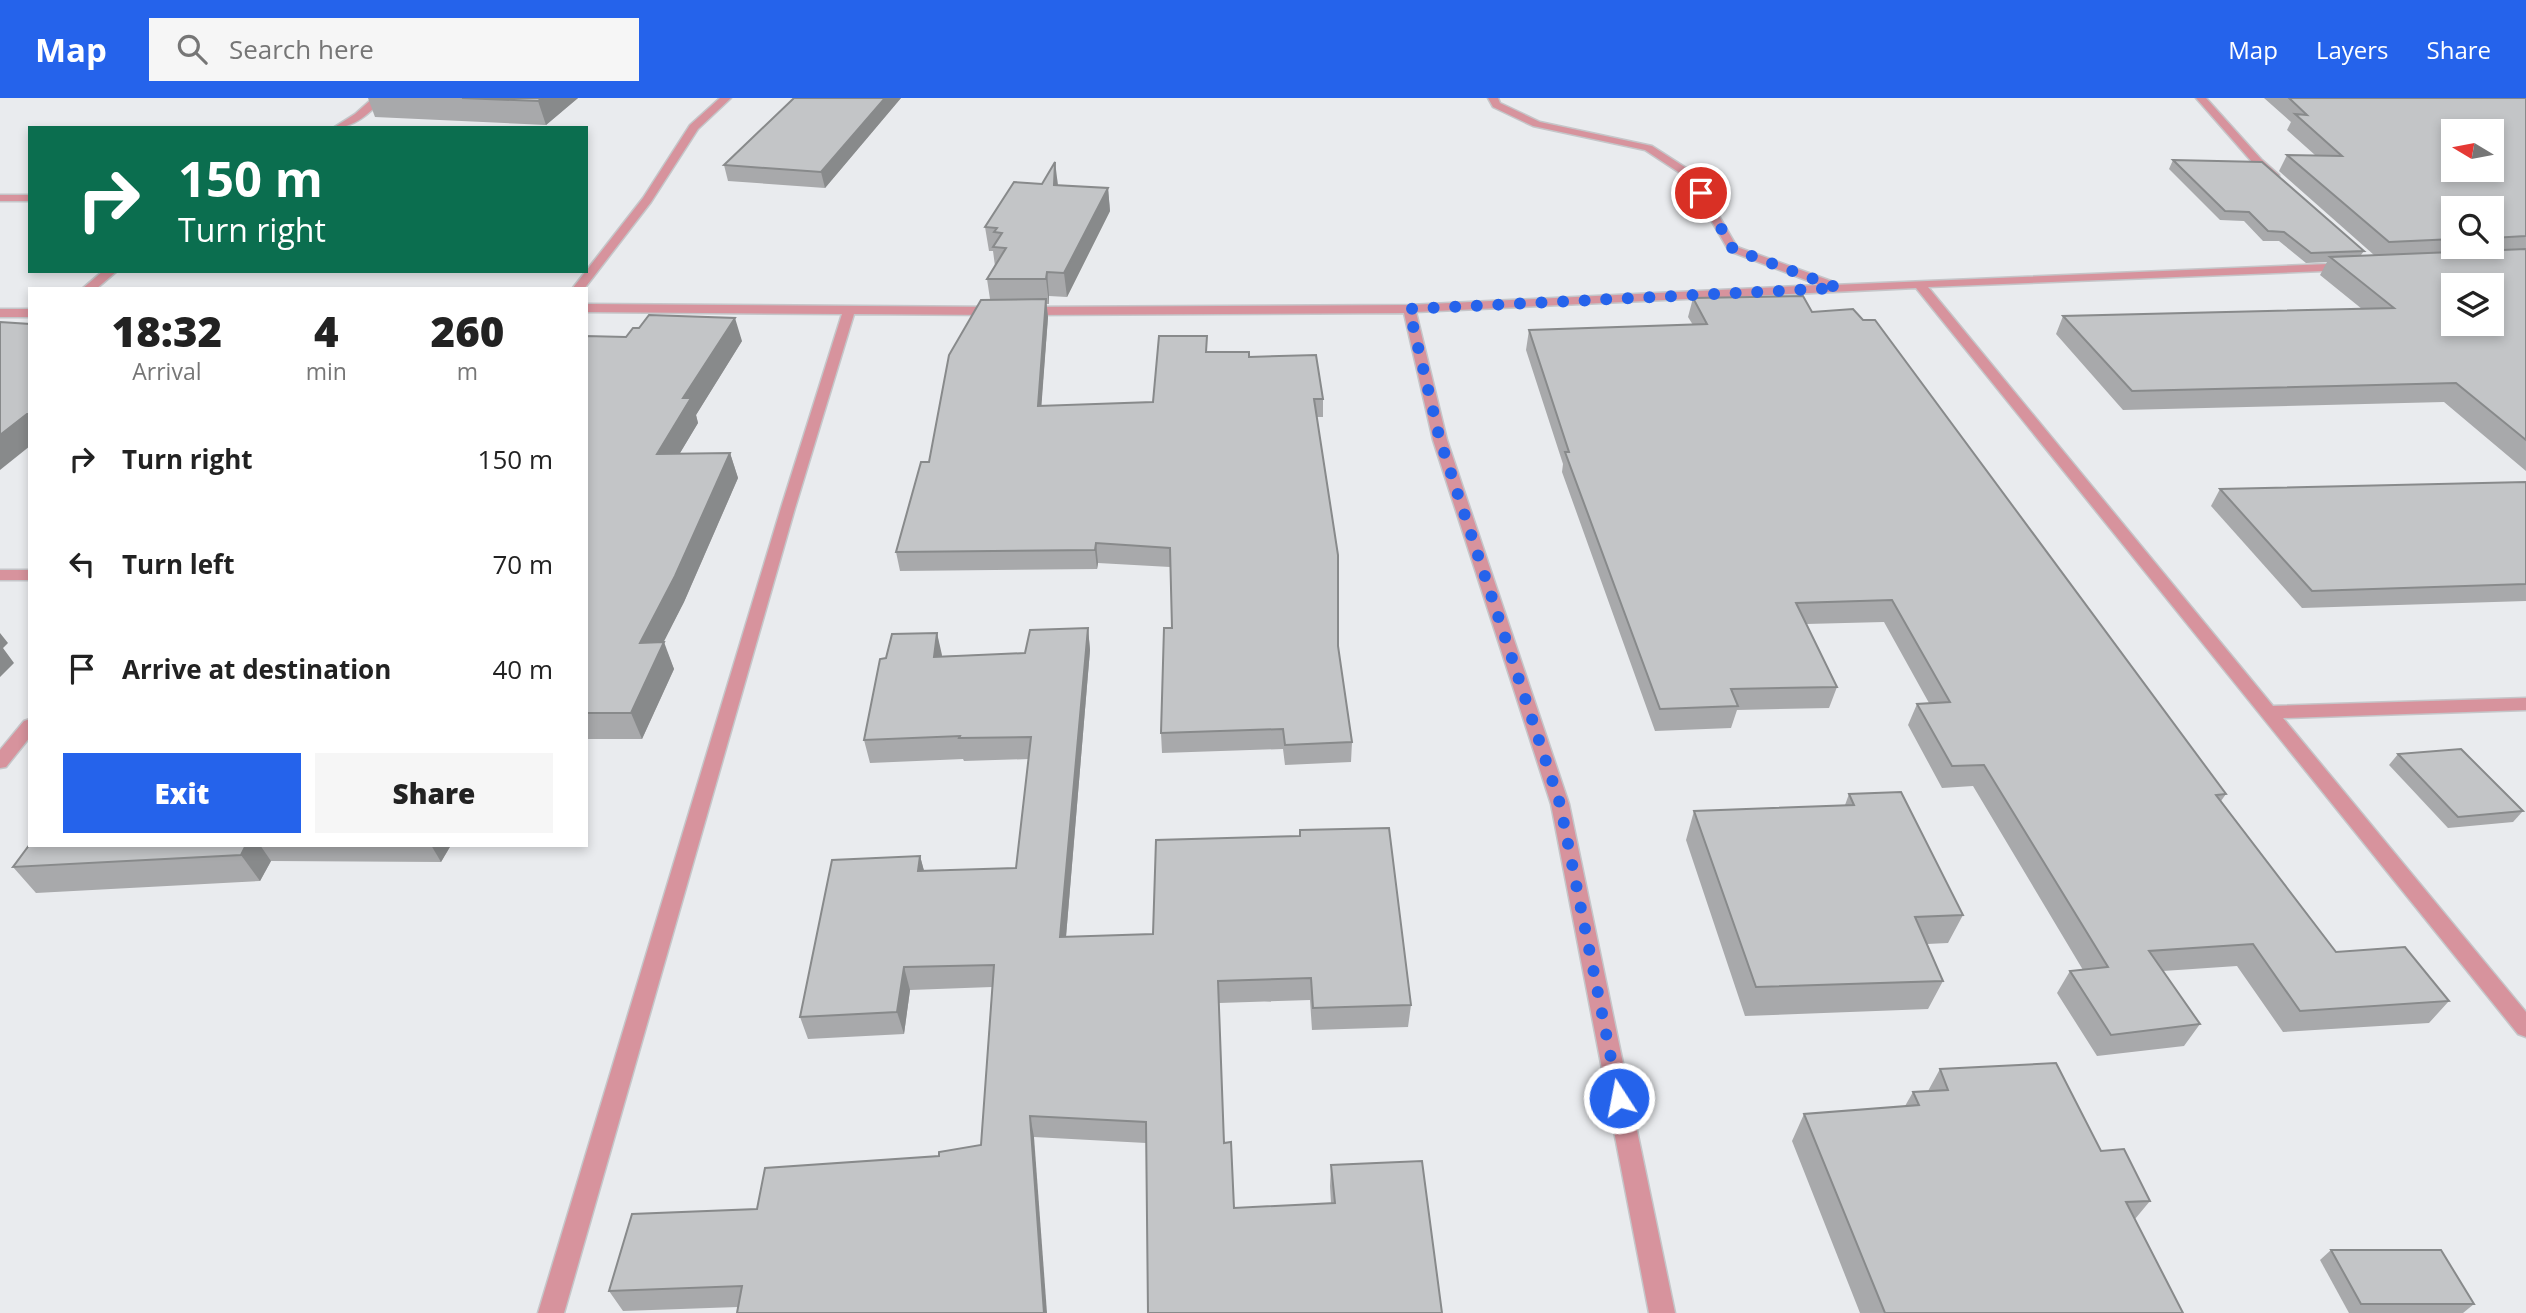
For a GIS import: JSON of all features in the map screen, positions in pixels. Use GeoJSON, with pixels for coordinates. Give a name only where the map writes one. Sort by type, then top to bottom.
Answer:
{"type":"FeatureCollection","features":[{"type":"Feature","properties":{"kind":"street"},"geometry":{"type":"LineString","coordinates":[[342,126],[359,116],[379,98]]}},
{"type":"Feature","properties":{"kind":"street"},"geometry":{"type":"LineString","coordinates":[[580,287],[647,200],[694,127],[726,98]]}},
{"type":"Feature","properties":{"kind":"street"},"geometry":{"type":"LineString","coordinates":[[1493,98],[1496,104],[1537,124],[1648,148],[1690,175],[1733,249],[1838,288]]}},
{"type":"Feature","properties":{"kind":"street"},"geometry":{"type":"LineString","coordinates":[[2201,98],[2257,161],[2287,187]]}},
{"type":"Feature","properties":{"kind":"street"},"geometry":{"type":"LineString","coordinates":[[0,198],[28,198]]}},
{"type":"Feature","properties":{"kind":"street"},"geometry":{"type":"LineString","coordinates":[[588,308],[849,312],[1409,309],[2361,266]]}},
{"type":"Feature","properties":{"kind":"street"},"geometry":{"type":"LineString","coordinates":[[91,287],[108,273]]}},
{"type":"Feature","properties":{"kind":"street"},"geometry":{"type":"LineString","coordinates":[[1919,284],[2526,1028]]}},
{"type":"Feature","properties":{"kind":"street"},"geometry":{"type":"LineString","coordinates":[[1409,309],[1440,440],[1560,804],[1662,1313]]}},
{"type":"Feature","properties":{"kind":"street"},"geometry":{"type":"LineString","coordinates":[[551,1313],[784,521],[849,312]]}},
{"type":"Feature","properties":{"kind":"street"},"geometry":{"type":"LineString","coordinates":[[0,313],[28,313]]}},
{"type":"Feature","properties":{"kind":"street"},"geometry":{"type":"LineString","coordinates":[[0,575],[28,575]]}},
{"type":"Feature","properties":{"kind":"street"},"geometry":{"type":"LineString","coordinates":[[2270,712],[2526,704]]}},
{"type":"Feature","properties":{"kind":"street"},"geometry":{"type":"LineString","coordinates":[[0,762],[28,727]]}},
{"type":"Feature","properties":{"kind":"building"},"geometry":{"type":"Polygon","coordinates":[[[462,98],[542,98],[538,101],[462,98]]]}},
{"type":"Feature","properties":{"kind":"building"},"geometry":{"type":"Polygon","coordinates":[[[794,98],[885,98],[821,172],[724,165],[794,98]]]}},
{"type":"Feature","properties":{"kind":"building"},"geometry":{"type":"Polygon","coordinates":[[[2289,98],[2526,98],[2526,236],[2504,237],[2504,196],[2441,196],[2441,240],[2389,242],[2287,155],[2342,156],[2295,114],[2307,115],[2289,98]]]}},
{"type":"Feature","properties":{"kind":"building"},"geometry":{"type":"Polygon","coordinates":[[[2173,160],[2262,162],[2364,251],[2311,253],[2284,232],[2268,231],[2249,212],[2225,211],[2173,160]]]}},
{"type":"Feature","properties":{"kind":"building"},"geometry":{"type":"Polygon","coordinates":[[[1055,162],[1054,185],[1108,188],[1064,273],[1047,272],[1046,279],[987,279],[1006,248],[993,247],[1002,233],[994,232],[997,228],[985,227],[1014,182],[1042,184],[1055,162]]]}},
{"type":"Feature","properties":{"kind":"building"},"geometry":{"type":"Polygon","coordinates":[[[2526,249],[2526,440],[2456,383],[2132,391],[2063,316],[2394,308],[2330,257],[2441,252],[2441,259],[2504,259],[2504,250],[2526,249]]]}},
{"type":"Feature","properties":{"kind":"building"},"geometry":{"type":"Polygon","coordinates":[[[1803,296],[1812,312],[1853,309],[1863,320],[1875,320],[2226,794],[2216,795],[2336,952],[2405,947],[2449,1001],[2300,1011],[2253,944],[2149,951],[2200,1024],[2111,1035],[2070,971],[2108,967],[1984,765],[1952,766],[1917,704],[1950,702],[1892,600],[1796,603],[1837,687],[1731,689],[1738,706],[1660,709],[1565,452],[1569,452],[1529,330],[1707,324],[1693,298],[1803,296]]]}},
{"type":"Feature","properties":{"kind":"building"},"geometry":{"type":"Polygon","coordinates":[[[1046,299],[1038,406],[1153,402],[1159,336],[1207,336],[1206,352],[1249,352],[1249,357],[1316,355],[1323,399],[1314,399],[1338,555],[1338,646],[1352,742],[1285,745],[1283,729],[1161,733],[1164,628],[1172,628],[1170,548],[1096,543],[1095,550],[896,552],[921,462],[929,462],[949,355],[981,300],[1046,299]]]}},
{"type":"Feature","properties":{"kind":"building"},"geometry":{"type":"Polygon","coordinates":[[[649,315],[735,318],[683,398],[691,398],[657,454],[730,453],[675,576],[640,643],[664,642],[631,713],[588,713],[588,336],[626,337],[633,328],[639,328],[649,315]]]}},
{"type":"Feature","properties":{"kind":"building"},"geometry":{"type":"Polygon","coordinates":[[[0,322],[28,324],[28,414],[0,435],[0,322]]]}},
{"type":"Feature","properties":{"kind":"building"},"geometry":{"type":"Polygon","coordinates":[[[2526,482],[2526,584],[2312,591],[2220,489],[2526,482]]]}},
{"type":"Feature","properties":{"kind":"building"},"geometry":{"type":"Polygon","coordinates":[[[1088,628],[1060,937],[1153,934],[1156,840],[1300,836],[1300,830],[1389,828],[1411,1005],[1313,1008],[1311,978],[1218,981],[1224,1143],[1231,1142],[1234,1208],[1335,1203],[1331,1165],[1422,1161],[1442,1313],[1148,1313],[1146,1122],[1030,1116],[1044,1313],[737,1313],[742,1286],[609,1291],[632,1214],[757,1209],[765,1168],[939,1156],[939,1152],[981,1145],[994,965],[904,967],[897,1012],[800,1017],[832,860],[920,856],[918,871],[1016,868],[1031,737],[959,738],[960,736],[864,740],[880,659],[886,658],[892,634],[937,633],[934,657],[1025,653],[1030,630],[1088,628]]]}},
{"type":"Feature","properties":{"kind":"building"},"geometry":{"type":"Polygon","coordinates":[[[2461,749],[2523,811],[2458,817],[2398,754],[2461,749]]]}},
{"type":"Feature","properties":{"kind":"building"},"geometry":{"type":"Polygon","coordinates":[[[1901,792],[1963,915],[1915,917],[1943,981],[1756,987],[1694,811],[1854,805],[1849,794],[1901,792]]]}},
{"type":"Feature","properties":{"kind":"building"},"geometry":{"type":"Polygon","coordinates":[[[28,847],[245,847],[241,855],[13,867],[28,847]]]}},
{"type":"Feature","properties":{"kind":"building"},"geometry":{"type":"Polygon","coordinates":[[[2056,1063],[2101,1151],[2124,1149],[2150,1201],[2126,1202],[2183,1313],[1885,1313],[1804,1114],[1919,1105],[1913,1092],[1948,1090],[1940,1069],[2056,1063]]]}},
{"type":"Feature","properties":{"kind":"building"},"geometry":{"type":"Polygon","coordinates":[[[2331,1250],[2441,1250],[2474,1304],[2361,1304],[2331,1250]]]}},
{"type":"Feature","properties":{"kind":"route"},"geometry":{"type":"LineString","coordinates":[[1619,1098],[1560,804],[1440,440],[1409,309],[1838,288],[1733,249],[1701,193]]}}]}
